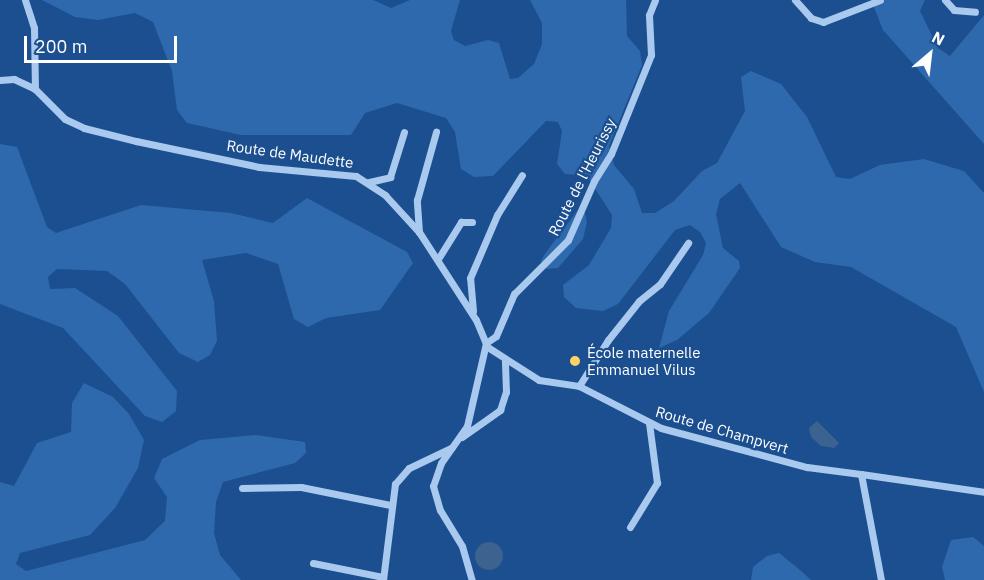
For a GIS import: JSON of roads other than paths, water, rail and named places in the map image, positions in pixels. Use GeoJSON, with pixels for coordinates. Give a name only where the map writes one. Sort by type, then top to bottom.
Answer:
{"type":"FeatureCollection","features":[{"type":"Feature","properties":{"kind":"street"},"geometry":{"type":"LineString","coordinates":[[0,80],[14,79],[35,89],[34,28],[25,0]]}},
{"type":"Feature","properties":{"kind":"street","name":"Route de l'Heurissy"},"geometry":{"type":"LineString","coordinates":[[486,344],[496,336],[514,294],[568,240],[594,181],[611,154],[651,55],[649,15],[655,0]]}},
{"type":"Feature","properties":{"kind":"street"},"geometry":{"type":"LineString","coordinates":[[795,0],[811,18],[823,22],[880,0]]}},
{"type":"Feature","properties":{"kind":"street"},"geometry":{"type":"LineString","coordinates":[[945,0],[954,10],[975,12]]}},
{"type":"Feature","properties":{"kind":"street","name":"Route de Maudette"},"geometry":{"type":"LineString","coordinates":[[35,89],[48,105],[84,128],[259,167],[322,170],[369,182],[419,232],[474,316],[486,344]]}},
{"type":"Feature","properties":{"kind":"street"},"geometry":{"type":"LineString","coordinates":[[369,182],[390,177],[404,132]]}},
{"type":"Feature","properties":{"kind":"street"},"geometry":{"type":"LineString","coordinates":[[419,232],[417,200],[436,132]]}},
{"type":"Feature","properties":{"kind":"street"},"geometry":{"type":"LineString","coordinates":[[474,316],[470,278],[497,215],[522,175]]}},
{"type":"Feature","properties":{"kind":"street"},"geometry":{"type":"LineString","coordinates":[[438,259],[459,224],[472,222]]}},
{"type":"Feature","properties":{"kind":"street"},"geometry":{"type":"LineString","coordinates":[[579,386],[608,340],[639,301],[660,284],[688,243]]}},
{"type":"Feature","properties":{"kind":"street"},"geometry":{"type":"LineString","coordinates":[[459,439],[472,408],[486,344]]}},
{"type":"Feature","properties":{"kind":"street","name":"Route de Champvert"},"geometry":{"type":"LineString","coordinates":[[486,344],[506,361],[547,383],[579,386],[649,423],[790,464],[984,492]]}},
{"type":"Feature","properties":{"kind":"street"},"geometry":{"type":"LineString","coordinates":[[472,580],[462,546],[434,492],[436,474],[459,439],[500,410],[506,392],[506,361]]}},
{"type":"Feature","properties":{"kind":"street"},"geometry":{"type":"LineString","coordinates":[[630,527],[657,483],[649,423]]}},
{"type":"Feature","properties":{"kind":"street"},"geometry":{"type":"LineString","coordinates":[[313,563],[383,579],[390,505],[400,476],[422,460],[451,448]]}},
{"type":"Feature","properties":{"kind":"street"},"geometry":{"type":"LineString","coordinates":[[861,474],[881,580]]}},
{"type":"Feature","properties":{"kind":"street"},"geometry":{"type":"LineString","coordinates":[[242,488],[301,487],[390,505]]}},
{"type":"Feature","properties":{"kind":"place","name":"École maternelle Emmanuel Vilus"},"geometry":{"type":"Point","coordinates":[575,361]}}]}
